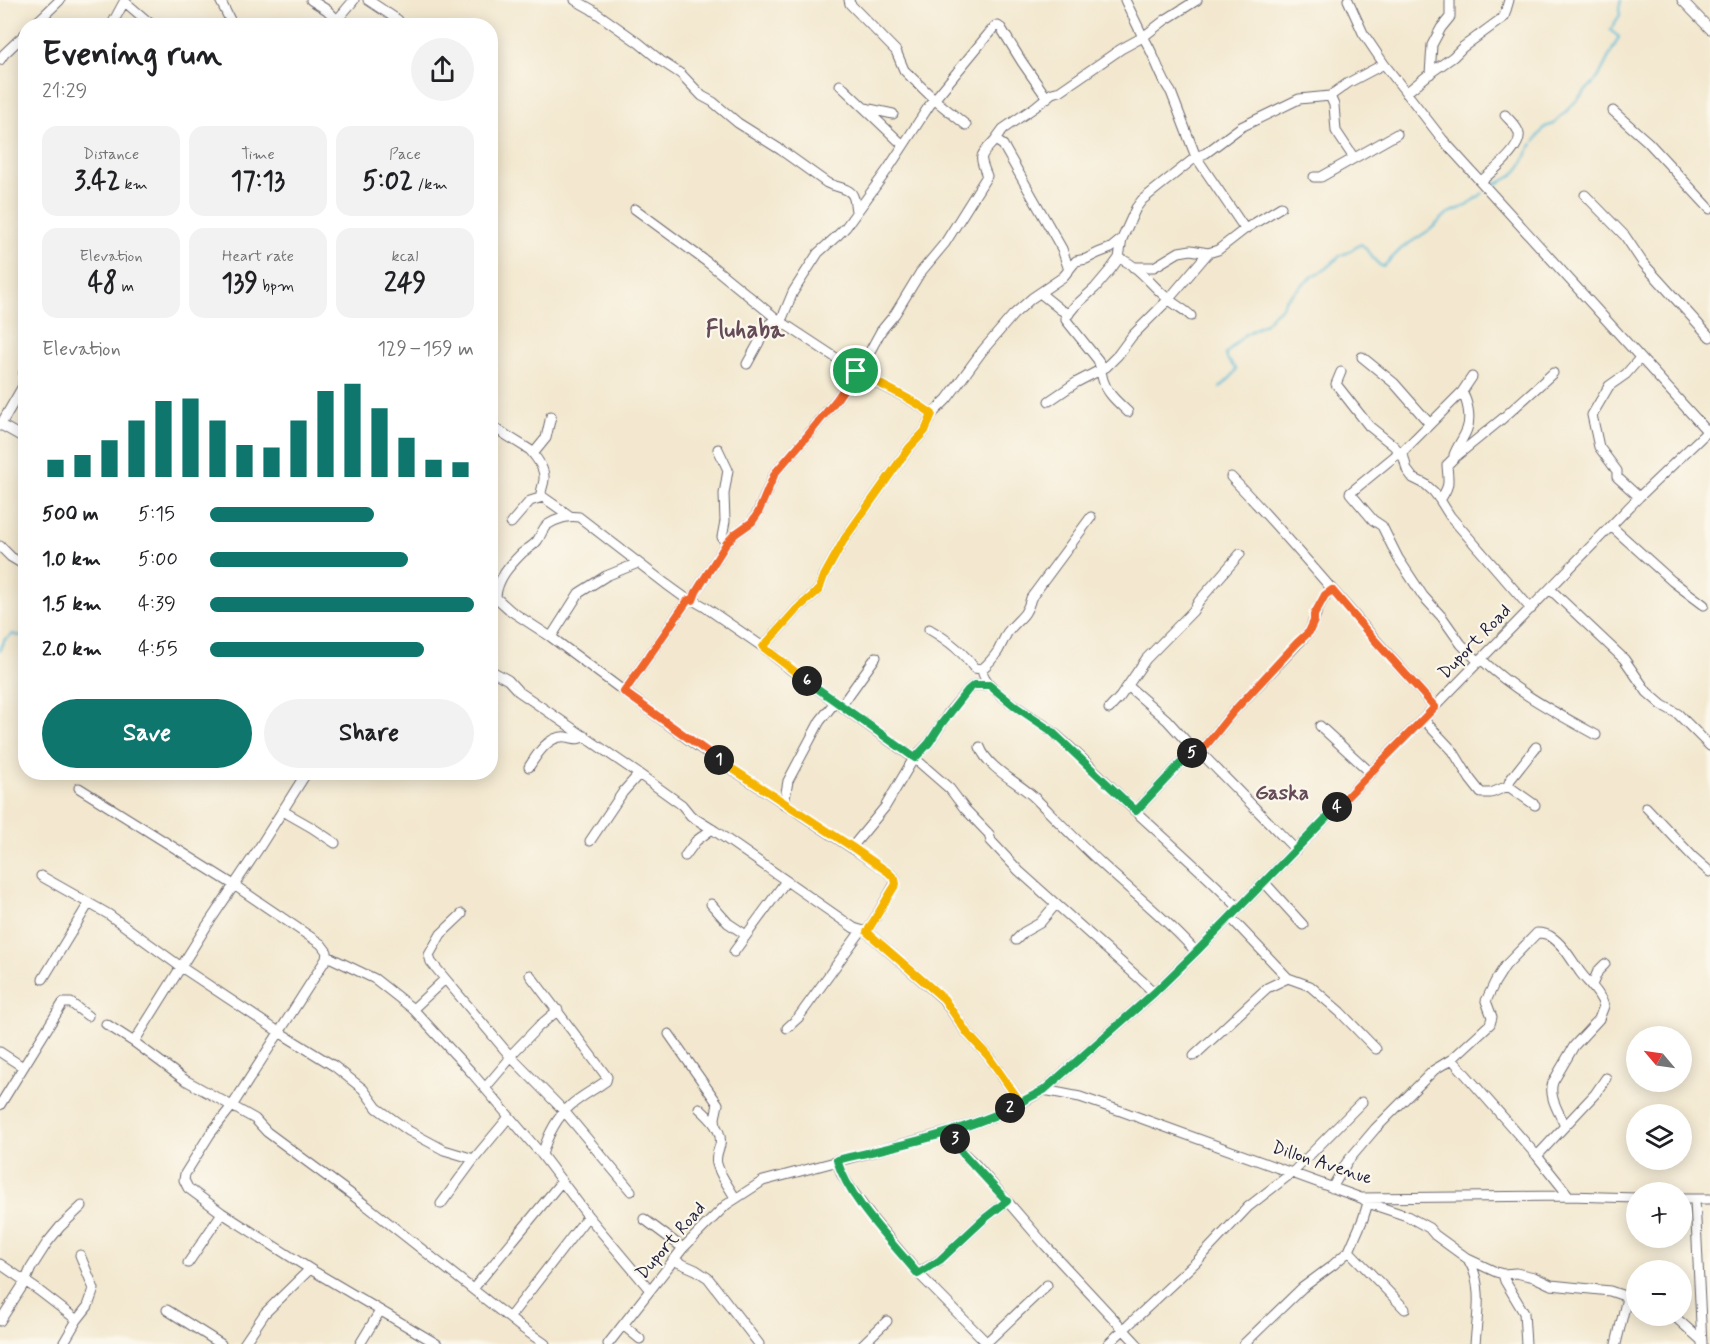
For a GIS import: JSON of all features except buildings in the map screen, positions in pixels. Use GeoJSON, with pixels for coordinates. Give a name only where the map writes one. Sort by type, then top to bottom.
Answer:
{"type":"FeatureCollection","features":[{"type":"Feature","properties":{"kind":"street"},"geometry":{"type":"LineString","coordinates":[[41,18],[60,0]]}},
{"type":"Feature","properties":{"kind":"street"},"geometry":{"type":"LineString","coordinates":[[220,0],[229,18]]}},
{"type":"Feature","properties":{"kind":"street"},"geometry":{"type":"LineString","coordinates":[[311,0],[327,10],[334,18]]}},
{"type":"Feature","properties":{"kind":"street"},"geometry":{"type":"LineString","coordinates":[[339,18],[354,0]]}},
{"type":"Feature","properties":{"kind":"street"},"geometry":{"type":"LineString","coordinates":[[368,0],[395,18]]}},
{"type":"Feature","properties":{"kind":"street"},"geometry":{"type":"LineString","coordinates":[[575,0],[681,74],[702,96],[714,102],[738,123],[827,183],[849,190],[853,195],[856,211]]}},
{"type":"Feature","properties":{"kind":"street"},"geometry":{"type":"LineString","coordinates":[[849,0],[850,4],[896,51],[904,70],[935,100],[966,125]]}},
{"type":"Feature","properties":{"kind":"street"},"geometry":{"type":"LineString","coordinates":[[1125,0],[1171,92],[1196,157],[1245,229]]}},
{"type":"Feature","properties":{"kind":"street"},"geometry":{"type":"LineString","coordinates":[[624,692],[691,600],[726,544],[735,534],[752,522],[775,473],[837,399],[920,273],[939,252],[987,176],[981,165],[981,156],[1003,129],[1052,93],[1060,92],[1197,0]]}},
{"type":"Feature","properties":{"kind":"street"},"geometry":{"type":"LineString","coordinates":[[1348,0],[1363,33],[1384,64],[1443,140],[1708,433]]}},
{"type":"Feature","properties":{"kind":"street"},"geometry":{"type":"LineString","coordinates":[[1430,74],[1432,45],[1450,17],[1450,0]]}},
{"type":"Feature","properties":{"kind":"street"},"geometry":{"type":"LineString","coordinates":[[1406,93],[1504,17],[1509,0]]}},
{"type":"Feature","properties":{"kind":"street"},"geometry":{"type":"LineString","coordinates":[[1682,0],[1710,28]]}},
{"type":"Feature","properties":{"kind":"street"},"geometry":{"type":"LineString","coordinates":[[115,18],[125,1],[144,18]]}},
{"type":"Feature","properties":{"kind":"street"},"geometry":{"type":"LineString","coordinates":[[747,364],[769,324],[779,320],[792,292],[818,253],[837,237],[888,169],[929,106],[992,30],[998,26],[1047,98]]}},
{"type":"Feature","properties":{"kind":"street"},"geometry":{"type":"LineString","coordinates":[[0,60],[18,41]]}},
{"type":"Feature","properties":{"kind":"street"},"geometry":{"type":"LineString","coordinates":[[1128,412],[1105,387],[1098,360],[1065,320],[1078,302],[1095,288],[1119,258],[1122,239],[1136,208],[1142,200],[1196,157],[1206,153],[1233,131],[1293,102],[1306,98],[1330,96],[1348,83],[1384,64]]}},
{"type":"Feature","properties":{"kind":"street"},"geometry":{"type":"LineString","coordinates":[[840,85],[903,145]]}},
{"type":"Feature","properties":{"kind":"street"},"geometry":{"type":"LineString","coordinates":[[1330,96],[1334,105],[1336,131],[1354,158]]}},
{"type":"Feature","properties":{"kind":"street"},"geometry":{"type":"LineString","coordinates":[[865,108],[893,114]]}},
{"type":"Feature","properties":{"kind":"street"},"geometry":{"type":"LineString","coordinates":[[1613,111],[1648,142],[1710,209]]}},
{"type":"Feature","properties":{"kind":"street"},"geometry":{"type":"LineString","coordinates":[[1481,181],[1504,160],[1518,142],[1520,136],[1517,129],[1505,115]]}},
{"type":"Feature","properties":{"kind":"street"},"geometry":{"type":"LineString","coordinates":[[1314,177],[1321,177],[1398,134]]}},
{"type":"Feature","properties":{"kind":"street"},"geometry":{"type":"LineString","coordinates":[[995,140],[1003,145],[1054,234],[1069,270]]}},
{"type":"Feature","properties":{"kind":"street"},"geometry":{"type":"LineString","coordinates":[[1585,195],[1605,213],[1625,236],[1643,263],[1710,337]]}},
{"type":"Feature","properties":{"kind":"street"},"geometry":{"type":"LineString","coordinates":[[1133,267],[1154,267],[1179,252],[1191,250],[1208,253],[1218,250],[1245,229],[1281,207]]}},
{"type":"Feature","properties":{"kind":"street"},"geometry":{"type":"LineString","coordinates":[[635,208],[779,320],[856,371],[900,393],[932,414]]}},
{"type":"Feature","properties":{"kind":"street"},"geometry":{"type":"LineString","coordinates":[[763,647],[797,609],[819,590],[845,538],[909,448],[925,431],[932,414],[947,399],[983,350],[1014,315],[1063,277],[1076,261],[1111,248],[1122,239]]}},
{"type":"Feature","properties":{"kind":"street"},"geometry":{"type":"LineString","coordinates":[[1049,401],[1077,382],[1101,371],[1168,300],[1208,253]]}},
{"type":"Feature","properties":{"kind":"street"},"geometry":{"type":"LineString","coordinates":[[1119,258],[1133,267],[1168,300],[1183,308],[1191,316]]}},
{"type":"Feature","properties":{"kind":"street"},"geometry":{"type":"LineString","coordinates":[[1040,293],[1069,314]]}},
{"type":"Feature","properties":{"kind":"street"},"geometry":{"type":"LineString","coordinates":[[1362,357],[1394,383],[1430,424]]}},
{"type":"Feature","properties":{"kind":"street"},"geometry":{"type":"LineString","coordinates":[[1639,497],[1617,477],[1617,471],[1599,447],[1592,415],[1609,386],[1626,374],[1640,358]]}},
{"type":"Feature","properties":{"kind":"street"},"geometry":{"type":"LineString","coordinates":[[1341,372],[1336,384],[1343,394],[1369,426],[1394,446],[1404,458],[1407,470],[1413,478],[1425,484],[1440,500],[1450,516],[1531,609]]}},
{"type":"Feature","properties":{"kind":"street"},"geometry":{"type":"LineString","coordinates":[[1440,500],[1450,482],[1447,465],[1527,398],[1553,373]]}},
{"type":"Feature","properties":{"kind":"street"},"geometry":{"type":"LineString","coordinates":[[1472,377],[1462,392],[1400,454],[1350,493],[1373,520],[1382,526],[1398,558],[1422,596],[1442,617],[1461,644],[1507,682],[1548,709],[1596,735]]}},
{"type":"Feature","properties":{"kind":"street"},"geometry":{"type":"LineString","coordinates":[[1454,458],[1469,423],[1468,406],[1462,392]]}},
{"type":"Feature","properties":{"kind":"street"},"geometry":{"type":"LineString","coordinates":[[18,396],[0,425],[18,435]]}},
{"type":"Feature","properties":{"kind":"street"},"geometry":{"type":"LineString","coordinates":[[533,454],[549,432],[552,416]]}},
{"type":"Feature","properties":{"kind":"street"},"geometry":{"type":"LineString","coordinates":[[498,430],[531,450],[544,474],[541,494],[570,516]]}},
{"type":"Feature","properties":{"kind":"street"},"geometry":{"type":"LineString","coordinates":[[1467,431],[1480,436]]}},
{"type":"Feature","properties":{"kind":"street","name":"Duport Road"},"geometry":{"type":"LineString","coordinates":[[608,1344],[682,1248],[718,1211],[763,1181],[952,1131],[994,1116],[1044,1090],[1154,993],[1196,952],[1639,497],[1708,433]]}},
{"type":"Feature","properties":{"kind":"street"},"geometry":{"type":"LineString","coordinates":[[718,449],[728,470],[724,494],[722,537],[726,544]]}},
{"type":"Feature","properties":{"kind":"street"},"geometry":{"type":"LineString","coordinates":[[1231,477],[1435,707]]}},
{"type":"Feature","properties":{"kind":"street"},"geometry":{"type":"LineString","coordinates":[[511,523],[530,501],[543,497]]}},
{"type":"Feature","properties":{"kind":"street"},"geometry":{"type":"LineString","coordinates":[[498,585],[502,577],[524,552],[539,539],[547,525],[570,516],[579,517],[638,563],[763,647],[838,704],[915,758],[950,789],[988,834],[991,841],[1019,871],[1154,993]]}},
{"type":"Feature","properties":{"kind":"street"},"geometry":{"type":"LineString","coordinates":[[1091,517],[1031,598],[1029,609],[1007,634],[997,652],[982,669],[982,674],[989,685],[1050,730],[1239,908]]}},
{"type":"Feature","properties":{"kind":"street"},"geometry":{"type":"LineString","coordinates":[[1611,526],[1672,581],[1704,605]]}},
{"type":"Feature","properties":{"kind":"street"},"geometry":{"type":"LineString","coordinates":[[0,546],[18,561]]}},
{"type":"Feature","properties":{"kind":"street"},"geometry":{"type":"LineString","coordinates":[[1109,709],[1146,659],[1193,611],[1240,554]]}},
{"type":"Feature","properties":{"kind":"street"},"geometry":{"type":"LineString","coordinates":[[551,637],[579,593],[606,576],[638,563]]}},
{"type":"Feature","properties":{"kind":"street"},"geometry":{"type":"LineString","coordinates":[[1550,589],[1624,659],[1647,692],[1662,705],[1678,714],[1710,746]]}},
{"type":"Feature","properties":{"kind":"street"},"geometry":{"type":"LineString","coordinates":[[1136,811],[1179,765],[1197,752],[1309,632],[1314,615],[1325,595],[1332,590]]}},
{"type":"Feature","properties":{"kind":"street"},"geometry":{"type":"LineString","coordinates":[[498,599],[700,748],[852,847],[895,879],[896,884],[864,932],[798,1018],[787,1028]]}},
{"type":"Feature","properties":{"kind":"street"},"geometry":{"type":"LineString","coordinates":[[929,629],[945,639],[968,659],[974,668],[982,669]]}},
{"type":"Feature","properties":{"kind":"street"},"geometry":{"type":"LineString","coordinates":[[784,804],[788,780],[820,721],[838,704],[876,657]]}},
{"type":"Feature","properties":{"kind":"street"},"geometry":{"type":"LineString","coordinates":[[498,674],[508,680],[518,691],[682,805],[691,816],[864,932],[944,999],[1021,1103]]}},
{"type":"Feature","properties":{"kind":"street"},"geometry":{"type":"LineString","coordinates":[[852,847],[885,807],[915,758],[929,743],[968,690],[974,685],[989,685]]}},
{"type":"Feature","properties":{"kind":"street"},"geometry":{"type":"LineString","coordinates":[[1128,686],[1167,720],[1296,850]]}},
{"type":"Feature","properties":{"kind":"street"},"geometry":{"type":"LineString","coordinates":[[1423,719],[1453,751],[1481,793],[1491,794],[1508,786],[1510,780],[1536,747]]}},
{"type":"Feature","properties":{"kind":"street"},"geometry":{"type":"LineString","coordinates":[[1320,726],[1371,773]]}},
{"type":"Feature","properties":{"kind":"street"},"geometry":{"type":"LineString","coordinates":[[529,766],[547,744],[564,737],[579,740],[585,736]]}},
{"type":"Feature","properties":{"kind":"street"},"geometry":{"type":"LineString","coordinates":[[980,747],[982,754],[990,763],[1035,799],[1196,952]]}},
{"type":"Feature","properties":{"kind":"street"},"geometry":{"type":"LineString","coordinates":[[590,841],[623,792],[639,774]]}},
{"type":"Feature","properties":{"kind":"street"},"geometry":{"type":"LineString","coordinates":[[134,1042],[302,780]]}},
{"type":"Feature","properties":{"kind":"street"},"geometry":{"type":"LineString","coordinates":[[1508,786],[1535,805]]}},
{"type":"Feature","properties":{"kind":"street"},"geometry":{"type":"LineString","coordinates":[[79,788],[234,885],[321,944],[327,952],[326,959],[232,1106],[210,1134],[185,1173],[184,1180],[188,1188],[222,1213],[310,1269],[437,1344]]}},
{"type":"Feature","properties":{"kind":"street"},"geometry":{"type":"LineString","coordinates":[[1646,807],[1710,872]]}},
{"type":"Feature","properties":{"kind":"street"},"geometry":{"type":"LineString","coordinates":[[283,811],[335,843]]}},
{"type":"Feature","properties":{"kind":"street"},"geometry":{"type":"LineString","coordinates":[[685,856],[696,841],[712,829]]}},
{"type":"Feature","properties":{"kind":"street"},"geometry":{"type":"LineString","coordinates":[[41,876],[108,914],[181,967],[334,1066],[363,1089],[377,1108],[409,1131],[444,1150],[474,1159]]}},
{"type":"Feature","properties":{"kind":"street"},"geometry":{"type":"LineString","coordinates":[[734,952],[786,881]]}},
{"type":"Feature","properties":{"kind":"street"},"geometry":{"type":"LineString","coordinates":[[1265,883],[1303,926]]}},
{"type":"Feature","properties":{"kind":"street"},"geometry":{"type":"LineString","coordinates":[[44,979],[89,903]]}},
{"type":"Feature","properties":{"kind":"street"},"geometry":{"type":"LineString","coordinates":[[711,904],[728,923],[746,935]]}},
{"type":"Feature","properties":{"kind":"street"},"geometry":{"type":"LineString","coordinates":[[1016,940],[1024,932],[1040,923],[1056,904]]}},
{"type":"Feature","properties":{"kind":"street"},"geometry":{"type":"LineString","coordinates":[[462,914],[441,934],[431,949],[429,955],[431,962],[510,1056],[564,1111],[631,1191]]}},
{"type":"Feature","properties":{"kind":"street"},"geometry":{"type":"LineString","coordinates":[[1230,917],[1288,978],[1310,986],[1340,1012],[1376,1050]]}},
{"type":"Feature","properties":{"kind":"street"},"geometry":{"type":"LineString","coordinates":[[1332,1188],[1347,1162],[1375,1130],[1434,1070],[1452,1059],[1490,1024],[1492,1017],[1486,1001],[1495,982],[1505,966],[1537,933],[1551,936],[1564,949],[1602,998],[1604,1006],[1599,1019],[1574,1046],[1551,1088],[1552,1096],[1565,1126]]}},
{"type":"Feature","properties":{"kind":"street"},"geometry":{"type":"LineString","coordinates":[[326,959],[327,956],[375,979],[413,1009],[542,1155],[588,1216],[650,1290]]}},
{"type":"Feature","properties":{"kind":"street"},"geometry":{"type":"LineString","coordinates":[[1592,985],[1598,971],[1605,964]]}},
{"type":"Feature","properties":{"kind":"street"},"geometry":{"type":"LineString","coordinates":[[530,975],[607,1077],[606,1081],[572,1103],[564,1111],[551,1132],[542,1155]]}},
{"type":"Feature","properties":{"kind":"street"},"geometry":{"type":"LineString","coordinates":[[1194,1056],[1267,988],[1288,978]]}},
{"type":"Feature","properties":{"kind":"street"},"geometry":{"type":"LineString","coordinates":[[413,1009],[445,979]]}},
{"type":"Feature","properties":{"kind":"street"},"geometry":{"type":"LineString","coordinates":[[0,1105],[63,1003],[71,1003],[88,1016]]}},
{"type":"Feature","properties":{"kind":"street"},"geometry":{"type":"LineString","coordinates":[[485,1088],[510,1056],[558,1010]]}},
{"type":"Feature","properties":{"kind":"street"},"geometry":{"type":"LineString","coordinates":[[106,1024],[185,1080],[255,1119],[267,1132],[545,1344]]}},
{"type":"Feature","properties":{"kind":"street"},"geometry":{"type":"LineString","coordinates":[[669,1034],[718,1104],[716,1127]]}},
{"type":"Feature","properties":{"kind":"street"},"geometry":{"type":"LineString","coordinates":[[0,1052],[23,1067]]}},
{"type":"Feature","properties":{"kind":"street"},"geometry":{"type":"LineString","coordinates":[[1452,1059],[1569,1196]]}},
{"type":"Feature","properties":{"kind":"street"},"geometry":{"type":"LineString","coordinates":[[1537,1156],[1595,1094],[1606,1077]]}},
{"type":"Feature","properties":{"kind":"street","name":"Dillon Avenue"},"geometry":{"type":"LineString","coordinates":[[1044,1090],[1080,1097],[1110,1107],[1293,1172],[1364,1200],[1569,1196],[1626,1198]]}},
{"type":"Feature","properties":{"kind":"street"},"geometry":{"type":"LineString","coordinates":[[1108,1344],[1197,1262],[1248,1207],[1293,1172],[1362,1102]]}},
{"type":"Feature","properties":{"kind":"street"},"geometry":{"type":"LineString","coordinates":[[699,1108],[711,1119],[720,1135],[716,1156],[717,1164],[735,1198]]}},
{"type":"Feature","properties":{"kind":"street"},"geometry":{"type":"LineString","coordinates":[[441,1204],[508,1117]]}},
{"type":"Feature","properties":{"kind":"street"},"geometry":{"type":"LineString","coordinates":[[952,1131],[956,1146],[1137,1344]]}},
{"type":"Feature","properties":{"kind":"street"},"geometry":{"type":"LineString","coordinates":[[837,1160],[841,1173],[872,1218],[918,1274],[987,1343],[1047,1286]]}},
{"type":"Feature","properties":{"kind":"street"},"geometry":{"type":"LineString","coordinates":[[473,1289],[562,1181]]}},
{"type":"Feature","properties":{"kind":"street"},"geometry":{"type":"LineString","coordinates":[[1692,1200],[1710,1199]]}},
{"type":"Feature","properties":{"kind":"street"},"geometry":{"type":"LineString","coordinates":[[1244,1344],[1302,1288],[1349,1251],[1363,1219],[1364,1200],[1407,1216],[1429,1228],[1468,1259],[1496,1272],[1516,1273],[1534,1277],[1551,1285],[1610,1291],[1626,1297]]}},
{"type":"Feature","properties":{"kind":"street"},"geometry":{"type":"LineString","coordinates":[[1695,1200],[1705,1305],[1702,1343]]}},
{"type":"Feature","properties":{"kind":"street"},"geometry":{"type":"LineString","coordinates":[[918,1274],[940,1260],[1007,1201]]}},
{"type":"Feature","properties":{"kind":"street"},"geometry":{"type":"LineString","coordinates":[[0,1321],[26,1282],[31,1268],[47,1243],[82,1206]]}},
{"type":"Feature","properties":{"kind":"street"},"geometry":{"type":"LineString","coordinates":[[188,1263],[222,1213]]}},
{"type":"Feature","properties":{"kind":"street"},"geometry":{"type":"LineString","coordinates":[[509,1318],[588,1216]]}},
{"type":"Feature","properties":{"kind":"street"},"geometry":{"type":"LineString","coordinates":[[644,1219],[682,1248]]}},
{"type":"Feature","properties":{"kind":"street"},"geometry":{"type":"LineString","coordinates":[[1349,1251],[1405,1309]]}},
{"type":"Feature","properties":{"kind":"street"},"geometry":{"type":"LineString","coordinates":[[63,1344],[87,1306],[94,1288],[80,1255]]}},
{"type":"Feature","properties":{"kind":"street"},"geometry":{"type":"LineString","coordinates":[[1468,1259],[1473,1268],[1479,1292],[1475,1344]]}},
{"type":"Feature","properties":{"kind":"street"},"geometry":{"type":"LineString","coordinates":[[674,1260],[708,1278],[759,1344]]}},
{"type":"Feature","properties":{"kind":"street"},"geometry":{"type":"LineString","coordinates":[[0,1264],[77,1320]]}},
{"type":"Feature","properties":{"kind":"street"},"geometry":{"type":"LineString","coordinates":[[244,1344],[265,1313],[310,1269]]}},
{"type":"Feature","properties":{"kind":"street"},"geometry":{"type":"LineString","coordinates":[[1503,1274],[1524,1313],[1526,1344]]}},
{"type":"Feature","properties":{"kind":"street"},"geometry":{"type":"LineString","coordinates":[[167,1310],[221,1344]]}},
{"type":"Feature","properties":{"kind":"street"},"geometry":{"type":"LineString","coordinates":[[360,1344],[380,1311]]}},
{"type":"Feature","properties":{"kind":"street"},"geometry":{"type":"LineString","coordinates":[[1616,1344],[1626,1316]]}},
{"type":"Feature","properties":{"kind":"street"},"geometry":{"type":"LineString","coordinates":[[863,1344],[887,1321]]}},
{"type":"Feature","properties":{"kind":"street"},"geometry":{"type":"LineString","coordinates":[[623,1325],[640,1339]]}},
{"type":"Feature","properties":{"kind":"street"},"geometry":{"type":"LineString","coordinates":[[1684,1326],[1702,1343]]}},
{"type":"Feature","properties":{"kind":"waterway"},"geometry":{"type":"LineString","coordinates":[[1535,141],[1545,127],[1554,124],[1598,78],[1619,37],[1610,30],[1620,15],[1621,0]]}},
{"type":"Feature","properties":{"kind":"waterway"},"geometry":{"type":"LineString","coordinates":[[1493,185],[1516,173],[1533,144]]}},
{"type":"Feature","properties":{"kind":"waterway"},"geometry":{"type":"LineString","coordinates":[[1220,388],[1236,369],[1227,359],[1226,354],[1244,335],[1266,323],[1281,308],[1286,299],[1341,255],[1361,244],[1383,267],[1402,248],[1431,229],[1447,214],[1468,205],[1483,193]]}},
{"type":"Feature","properties":{"kind":"waterway"},"geometry":{"type":"LineString","coordinates":[[0,651],[5,639],[13,634],[18,636]]}},
{"type":"Feature","properties":{"kind":"district","name":"Fluhaba"},"geometry":{"type":"Point","coordinates":[745,330]}},
{"type":"Feature","properties":{"kind":"district","name":"Gaska"},"geometry":{"type":"Point","coordinates":[1282,793]}},
{"type":"Feature","properties":{"kind":"route"},"geometry":{"type":"LineString","coordinates":[[856,371],[837,399],[775,473],[752,522],[735,534],[726,544],[693,600],[688,600],[624,692],[700,748],[852,847],[895,879],[896,884],[867,932],[944,999],[1021,1103],[994,1116],[952,1131],[837,1160],[841,1173],[849,1186],[918,1274],[940,1260],[1007,1201],[956,1146],[952,1131],[974,1123],[994,1116],[1021,1103],[1044,1090],[1154,993],[1196,952],[1435,707],[1332,590],[1325,595],[1314,615],[1309,632],[1233,712],[1200,753],[1195,751],[1186,758],[1136,811],[1050,730],[989,685],[974,685],[968,690],[929,743],[915,758],[858,719],[763,647],[797,609],[819,590],[845,538],[909,448],[929,424],[932,414],[923,407],[856,371]]}}]}
